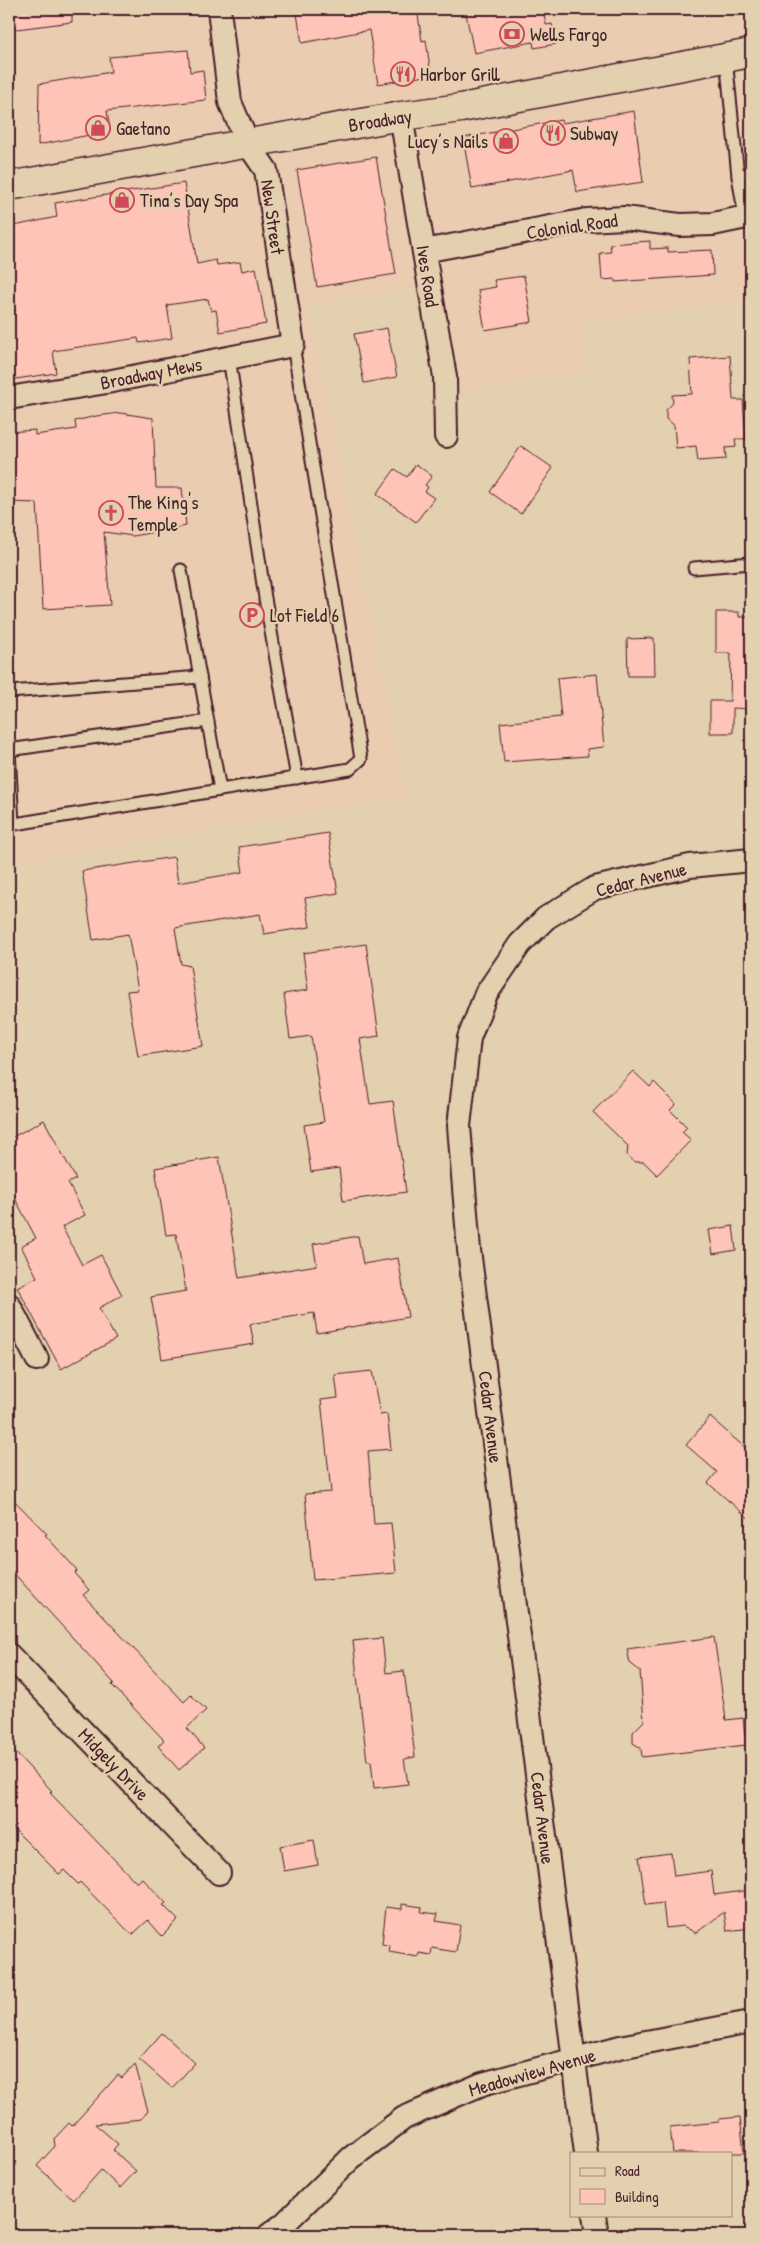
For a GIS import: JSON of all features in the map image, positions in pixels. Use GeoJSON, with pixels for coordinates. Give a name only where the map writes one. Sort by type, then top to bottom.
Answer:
{"type":"FeatureCollection","features":[{"type":"Feature","properties":{"kind":"main road","name":"Broadway"},"geometry":{"type":"LineString","coordinates":[[9,186],[401,116],[462,108],[739,55]]}},
{"type":"Feature","properties":{"kind":"street","name":"New Street"},"geometry":{"type":"LineString","coordinates":[[219,9],[230,102],[248,144],[266,170],[292,344]]}},
{"type":"Feature","properties":{"kind":"street","name":"Ives Road"},"geometry":{"type":"LineString","coordinates":[[401,116],[444,377],[446,436]]}},
{"type":"Feature","properties":{"kind":"street","name":"Colonial Road"},"geometry":{"type":"LineString","coordinates":[[424,251],[587,220],[624,218],[680,225],[713,224],[748,217]]}},
{"type":"Feature","properties":{"kind":"street","name":"Broadway Mews"},"geometry":{"type":"LineString","coordinates":[[9,398],[107,382],[292,344]]}},
{"type":"Feature","properties":{"kind":"street","name":"Cedar Avenue"},"geometry":{"type":"LineString","coordinates":[[586,2152],[469,1250],[459,1126],[469,1038],[486,994],[520,944],[546,918],[595,888],[690,866],[751,860]]}},
{"type":"Feature","properties":{"kind":"street"},"geometry":{"type":"LineString","coordinates":[[9,1304],[37,1360]]}},
{"type":"Feature","properties":{"kind":"street","name":"Midgely Drive"},"geometry":{"type":"LineString","coordinates":[[9,1655],[219,1873]]}},
{"type":"Feature","properties":{"kind":"street","name":"Meadowview Avenue"},"geometry":{"type":"LineString","coordinates":[[269,2235],[284,2224],[351,2158],[404,2118],[482,2084],[620,2047],[751,2022]]}},
{"type":"Feature","properties":{"kind":"street"},"geometry":{"type":"LineString","coordinates":[[594,2216],[597,2235]]}},
{"type":"Feature","properties":{"kind":"lane"},"geometry":{"type":"LineString","coordinates":[[739,55],[738,176],[748,217]]}},
{"type":"Feature","properties":{"kind":"lane"},"geometry":{"type":"LineString","coordinates":[[738,176],[751,173]]}},
{"type":"Feature","properties":{"kind":"lane"},"geometry":{"type":"LineString","coordinates":[[208,721],[9,750],[11,824],[350,769],[361,759],[292,344]]}},
{"type":"Feature","properties":{"kind":"lane"},"geometry":{"type":"LineString","coordinates":[[229,358],[265,598],[297,778]]}},
{"type":"Feature","properties":{"kind":"lane"},"geometry":{"type":"LineString","coordinates":[[694,568],[751,564]]}},
{"type":"Feature","properties":{"kind":"lane"},"geometry":{"type":"LineString","coordinates":[[181,570],[220,790]]}},
{"type":"Feature","properties":{"kind":"lane"},"geometry":{"type":"LineString","coordinates":[[9,692],[200,677]]}},
{"type":"Feature","properties":{"kind":"shaded area"},"geometry":{"type":"Polygon","coordinates":[[[9,9],[751,9],[751,301],[579,322],[586,373],[450,392],[431,284],[308,305],[407,799],[391,799],[9,864],[9,9]]]}},
{"type":"Feature","properties":{"kind":"building"},"geometry":{"type":"Polygon","coordinates":[[[9,9],[72,9],[72,22],[9,30],[9,9]]]}},
{"type":"Feature","properties":{"kind":"building"},"geometry":{"type":"Polygon","coordinates":[[[314,9],[417,9],[422,41],[426,40],[431,75],[378,84],[369,30],[302,43],[297,14],[315,12],[314,9]]]}},
{"type":"Feature","properties":{"kind":"building"},"geometry":{"type":"Polygon","coordinates":[[[465,9],[543,9],[546,25],[552,24],[556,44],[534,48],[533,42],[474,53],[465,9]]]}},
{"type":"Feature","properties":{"kind":"building"},"geometry":{"type":"Polygon","coordinates":[[[188,50],[190,72],[203,70],[206,100],[107,111],[110,131],[38,145],[39,84],[111,72],[109,57],[188,50]]]}},
{"type":"Feature","properties":{"kind":"building"},"geometry":{"type":"Polygon","coordinates":[[[634,111],[643,182],[577,192],[573,170],[472,189],[463,138],[561,120],[562,123],[634,111]]]}},
{"type":"Feature","properties":{"kind":"building"},"geometry":{"type":"Polygon","coordinates":[[[376,157],[396,274],[317,287],[297,170],[376,157]]]}},
{"type":"Feature","properties":{"kind":"building"},"geometry":{"type":"Polygon","coordinates":[[[184,183],[197,264],[216,260],[217,265],[240,262],[242,271],[256,268],[266,324],[220,332],[216,310],[211,311],[208,299],[167,305],[172,338],[139,343],[138,338],[53,351],[56,373],[9,380],[9,227],[57,217],[55,203],[184,183]]]}},
{"type":"Feature","properties":{"kind":"building"},"geometry":{"type":"Polygon","coordinates":[[[650,241],[650,249],[668,248],[668,252],[712,250],[713,275],[615,282],[615,279],[602,280],[600,253],[611,252],[610,244],[650,241]]]}},
{"type":"Feature","properties":{"kind":"building"},"geometry":{"type":"Polygon","coordinates":[[[524,276],[532,322],[485,330],[478,290],[496,287],[494,280],[524,276]]]}},
{"type":"Feature","properties":{"kind":"building"},"geometry":{"type":"Polygon","coordinates":[[[387,328],[397,377],[364,383],[354,334],[387,328]]]}},
{"type":"Feature","properties":{"kind":"building"},"geometry":{"type":"Polygon","coordinates":[[[730,356],[733,400],[743,400],[746,439],[735,439],[736,447],[725,448],[726,459],[698,461],[696,446],[676,448],[674,425],[666,419],[666,410],[673,403],[672,395],[692,394],[690,359],[730,356]]]}},
{"type":"Feature","properties":{"kind":"building","name":"The King's Temple"},"geometry":{"type":"Polygon","coordinates":[[[120,413],[153,418],[156,488],[182,488],[186,526],[133,536],[104,532],[110,605],[43,609],[37,503],[9,502],[9,432],[35,430],[35,435],[76,429],[75,421],[120,413]]]}},
{"type":"Feature","properties":{"kind":"building"},"geometry":{"type":"Polygon","coordinates":[[[521,446],[553,468],[521,514],[490,492],[521,446]]]}},
{"type":"Feature","properties":{"kind":"building"},"geometry":{"type":"Polygon","coordinates":[[[416,464],[432,476],[425,485],[428,487],[425,492],[434,498],[416,522],[377,494],[395,469],[407,477],[416,464]]]}},
{"type":"Feature","properties":{"kind":"building"},"geometry":{"type":"Polygon","coordinates":[[[716,612],[739,612],[739,617],[751,617],[751,709],[733,708],[733,733],[710,733],[710,701],[730,701],[731,653],[716,653],[716,612]]]}},
{"type":"Feature","properties":{"kind":"building"},"geometry":{"type":"Polygon","coordinates":[[[654,638],[655,676],[628,676],[627,639],[654,638]]]}},
{"type":"Feature","properties":{"kind":"building"},"geometry":{"type":"Polygon","coordinates":[[[597,674],[604,747],[587,749],[588,756],[504,762],[500,723],[561,717],[557,678],[597,674]]]}},
{"type":"Feature","properties":{"kind":"building"},"geometry":{"type":"Polygon","coordinates":[[[328,833],[338,893],[305,898],[310,927],[264,934],[260,914],[175,928],[181,964],[190,966],[203,1046],[138,1056],[127,991],[138,990],[128,934],[93,940],[82,871],[174,857],[178,883],[243,872],[239,847],[328,833]]]}},
{"type":"Feature","properties":{"kind":"building"},"geometry":{"type":"Polygon","coordinates":[[[366,944],[379,1036],[360,1039],[370,1104],[393,1101],[406,1192],[343,1201],[339,1168],[311,1172],[304,1125],[324,1122],[311,1036],[290,1039],[284,994],[308,990],[303,953],[366,944]]]}},
{"type":"Feature","properties":{"kind":"building"},"geometry":{"type":"Polygon","coordinates":[[[633,1071],[650,1087],[654,1082],[676,1104],[670,1110],[687,1127],[682,1132],[691,1140],[657,1175],[644,1162],[634,1162],[627,1156],[628,1146],[593,1112],[633,1071]]]}},
{"type":"Feature","properties":{"kind":"building"},"geometry":{"type":"Polygon","coordinates":[[[44,1120],[76,1179],[68,1183],[85,1215],[62,1227],[82,1265],[101,1255],[122,1295],[99,1308],[116,1339],[61,1369],[17,1287],[37,1277],[21,1246],[36,1238],[9,1187],[9,1139],[44,1120]]]}},
{"type":"Feature","properties":{"kind":"building"},"geometry":{"type":"Polygon","coordinates":[[[219,1157],[239,1278],[317,1265],[313,1244],[358,1236],[363,1264],[398,1258],[408,1317],[317,1333],[314,1313],[250,1324],[254,1344],[162,1359],[151,1297],[186,1291],[176,1234],[166,1235],[155,1168],[219,1157]]]}},
{"type":"Feature","properties":{"kind":"building"},"geometry":{"type":"Polygon","coordinates":[[[733,1226],[736,1250],[713,1254],[709,1230],[733,1226]]]}},
{"type":"Feature","properties":{"kind":"building"},"geometry":{"type":"Polygon","coordinates":[[[372,1371],[380,1415],[387,1414],[391,1449],[368,1451],[374,1524],[391,1523],[396,1573],[313,1580],[305,1494],[331,1492],[321,1400],[338,1398],[335,1375],[372,1371]]]}},
{"type":"Feature","properties":{"kind":"building"},"geometry":{"type":"Polygon","coordinates":[[[710,1417],[751,1453],[751,1520],[708,1483],[717,1472],[686,1445],[710,1417]]]}},
{"type":"Feature","properties":{"kind":"building"},"geometry":{"type":"Polygon","coordinates":[[[9,1495],[47,1534],[45,1535],[77,1570],[74,1573],[89,1590],[83,1595],[184,1702],[191,1695],[206,1710],[187,1728],[204,1748],[179,1770],[158,1746],[164,1740],[112,1685],[114,1683],[9,1568],[9,1495]]]}},
{"type":"Feature","properties":{"kind":"building"},"geometry":{"type":"Polygon","coordinates":[[[714,1637],[726,1720],[743,1718],[746,1745],[642,1757],[641,1748],[633,1743],[633,1732],[644,1721],[640,1671],[630,1663],[627,1649],[714,1637]]]}},
{"type":"Feature","properties":{"kind":"building"},"geometry":{"type":"Polygon","coordinates":[[[382,1638],[386,1673],[404,1671],[415,1757],[404,1759],[408,1784],[374,1788],[371,1761],[367,1761],[353,1641],[382,1638]]]}},
{"type":"Feature","properties":{"kind":"building"},"geometry":{"type":"Polygon","coordinates":[[[9,1746],[52,1791],[50,1793],[137,1883],[142,1878],[166,1903],[163,1905],[178,1920],[162,1936],[148,1920],[132,1935],[80,1882],[78,1884],[64,1870],[59,1874],[9,1824],[9,1746]]]}},
{"type":"Feature","properties":{"kind":"building"},"geometry":{"type":"Polygon","coordinates":[[[314,1840],[318,1865],[284,1871],[280,1846],[314,1840]]]}},
{"type":"Feature","properties":{"kind":"building"},"geometry":{"type":"Polygon","coordinates":[[[671,1853],[674,1876],[711,1871],[714,1895],[751,1890],[751,1928],[727,1931],[724,1912],[696,1933],[683,1926],[666,1928],[663,1903],[646,1905],[639,1857],[671,1853]]]}},
{"type":"Feature","properties":{"kind":"building"},"geometry":{"type":"Polygon","coordinates":[[[402,1904],[422,1907],[421,1912],[438,1914],[436,1921],[460,1925],[456,1952],[432,1948],[431,1955],[419,1953],[418,1957],[389,1952],[390,1946],[382,1944],[386,1907],[402,1909],[402,1904]]]}},
{"type":"Feature","properties":{"kind":"building"},"geometry":{"type":"Polygon","coordinates":[[[162,2033],[195,2063],[172,2088],[139,2059],[162,2033]]]}},
{"type":"Feature","properties":{"kind":"building"},"geometry":{"type":"Polygon","coordinates":[[[135,2064],[148,2111],[141,2119],[95,2124],[118,2144],[113,2150],[136,2171],[120,2188],[101,2170],[74,2200],[37,2166],[55,2146],[54,2139],[69,2123],[72,2126],[118,2075],[122,2078],[135,2064]]]}},
{"type":"Feature","properties":{"kind":"building"},"geometry":{"type":"Polygon","coordinates":[[[740,2117],[744,2153],[673,2152],[670,2127],[719,2122],[719,2119],[740,2117]]]}},
{"type":"Feature","properties":{"kind":"place","name":"Wells Fargo"},"geometry":{"type":"Point","coordinates":[512,34]}},
{"type":"Feature","properties":{"kind":"place","name":"Harbor Grill"},"geometry":{"type":"Point","coordinates":[403,74]}},
{"type":"Feature","properties":{"kind":"place","name":"Gaetano"},"geometry":{"type":"Point","coordinates":[98,128]}},
{"type":"Feature","properties":{"kind":"place","name":"Subway"},"geometry":{"type":"Point","coordinates":[553,133]}},
{"type":"Feature","properties":{"kind":"place","name":"Lucy’s Nails"},"geometry":{"type":"Point","coordinates":[506,141]}},
{"type":"Feature","properties":{"kind":"place","name":"Tina’s Day Spa"},"geometry":{"type":"Point","coordinates":[122,200]}},
{"type":"Feature","properties":{"kind":"place","name":"The King's Temple"},"geometry":{"type":"Point","coordinates":[111,513]}},
{"type":"Feature","properties":{"kind":"place","name":"Lot Field 6"},"geometry":{"type":"Point","coordinates":[252,615]}}]}
